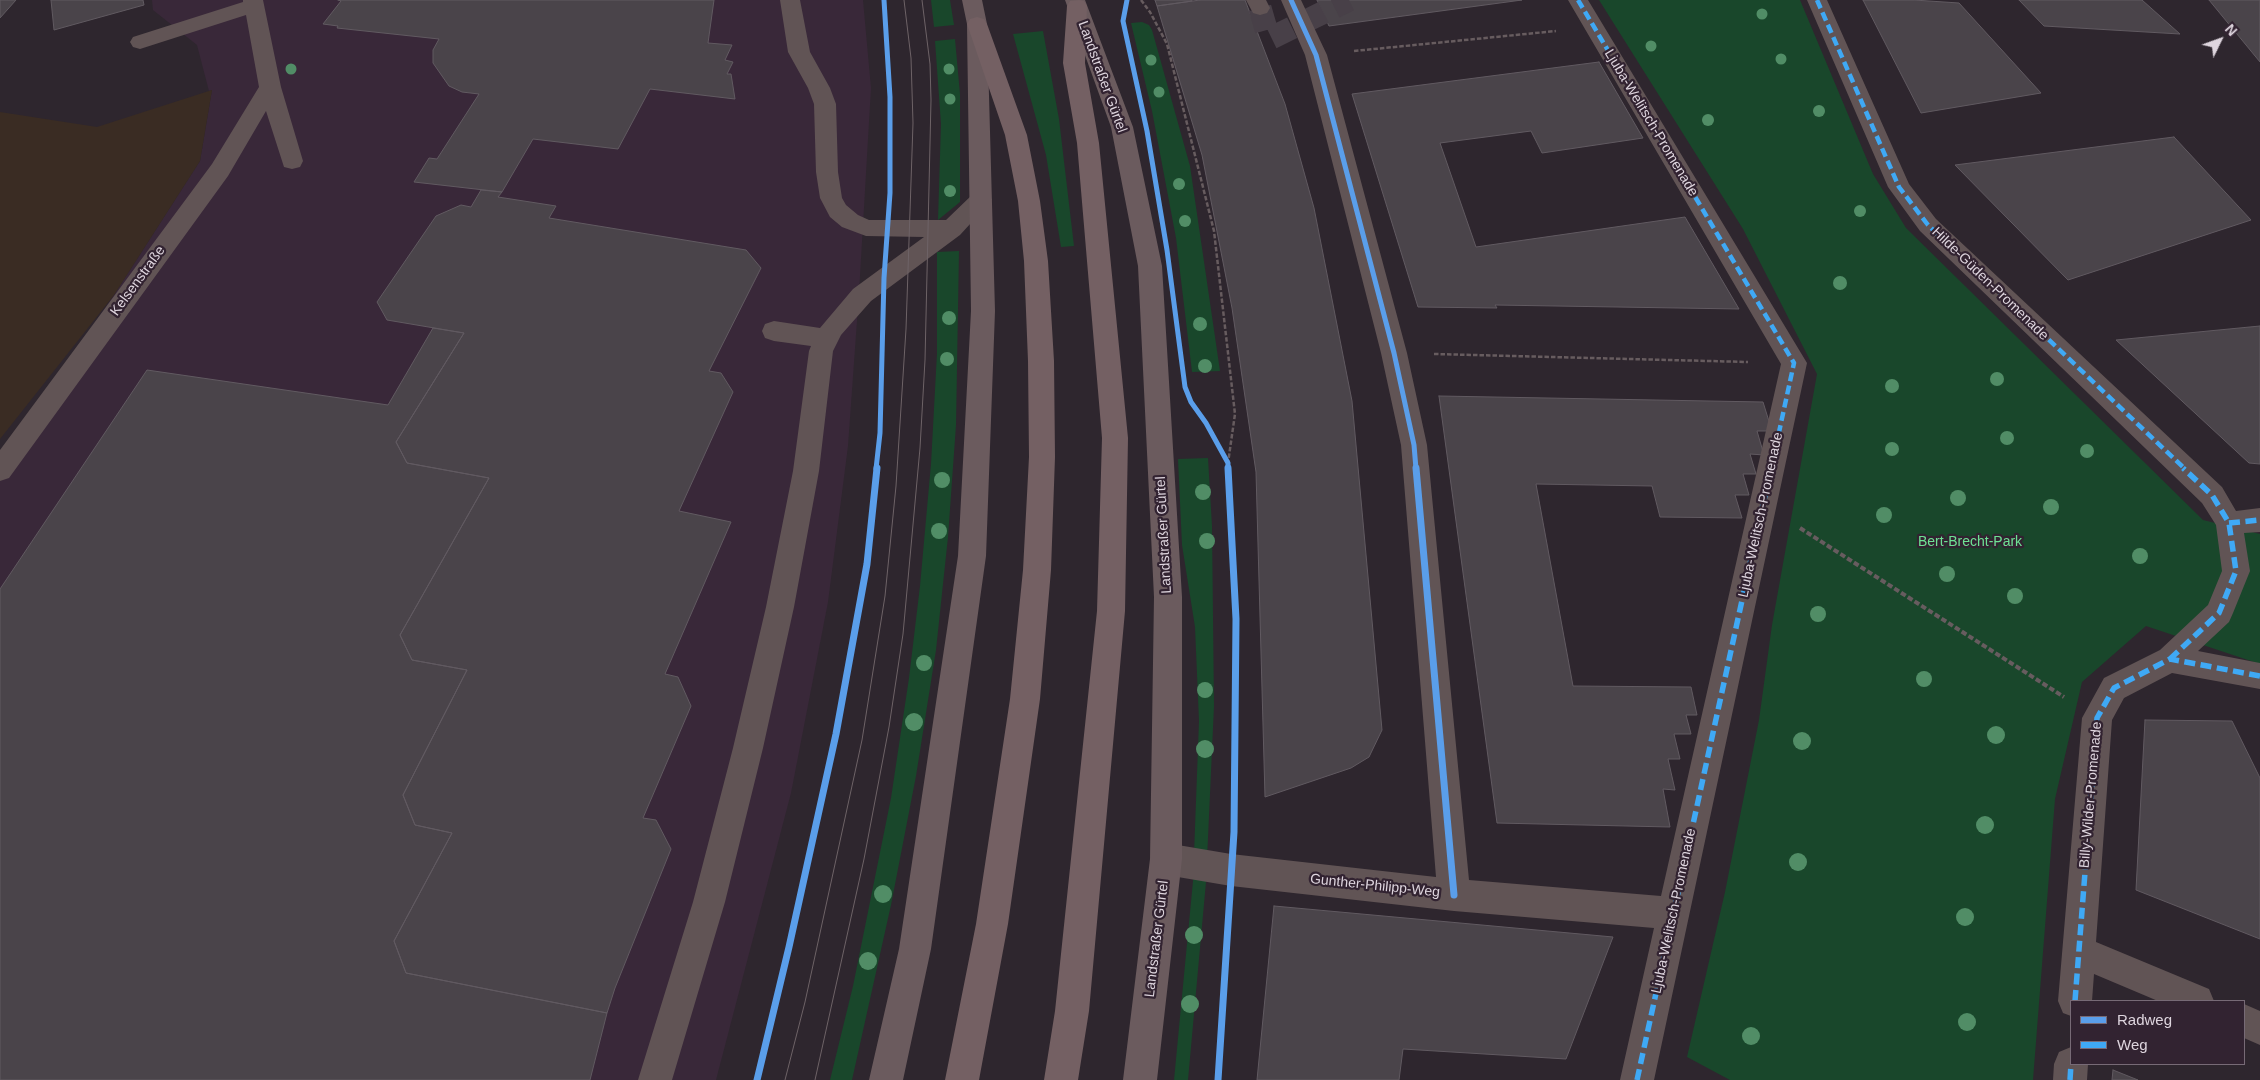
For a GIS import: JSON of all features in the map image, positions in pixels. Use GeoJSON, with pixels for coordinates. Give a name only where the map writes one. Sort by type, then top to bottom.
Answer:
{"type":"FeatureCollection","features":[{"type":"Feature","properties":{"kind":"highway"},"geometry":{"type":"LineString","coordinates":[[1061,1080],[1072,1011],[1111,610],[1115,438],[1088,143],[1074,63],[1076,3]]}},
{"type":"Feature","properties":{"kind":"highway"},"geometry":{"type":"LineString","coordinates":[[962,1080],[992,924],[1025,699],[1037,570],[1042,458],[1041,361],[1036,261],[1029,201],[1016,135],[975,12]]}},
{"type":"Feature","properties":{"kind":"main road","name":"Landstraßer Gürtel"},"geometry":{"type":"LineString","coordinates":[[1076,3],[1122,127],[1150,266],[1168,597],[1166,859],[1140,1080]]}},
{"type":"Feature","properties":{"kind":"main road"},"geometry":{"type":"LineString","coordinates":[[886,1080],[915,949],[972,556],[983,311],[975,12]]}},
{"type":"Feature","properties":{"kind":"street"},"geometry":{"type":"LineString","coordinates":[[790,0],[799,52],[819,88],[825,104],[827,172],[831,198],[838,211],[850,221],[866,228],[952,228]]}},
{"type":"Feature","properties":{"kind":"street"},"geometry":{"type":"LineString","coordinates":[[1291,0],[1316,55],[1394,353],[1414,445],[1454,894]]}},
{"type":"Feature","properties":{"kind":"street","name":"Ljuba-Welitsch-Promenade"},"geometry":{"type":"LineString","coordinates":[[1578,0],[1794,363],[1638,1080]]}},
{"type":"Feature","properties":{"kind":"street","name":"Hilde-Güden-Promenade"},"geometry":{"type":"LineString","coordinates":[[1817,0],[1899,187],[1928,225],[2212,495],[2229,522],[2236,571],[2219,613],[2170,659]]}},
{"type":"Feature","properties":{"kind":"street"},"geometry":{"type":"LineString","coordinates":[[140,42],[254,2],[270,87],[292,161]]}},
{"type":"Feature","properties":{"kind":"street","name":"Kelsenstraße"},"geometry":{"type":"LineString","coordinates":[[0,470],[220,170],[270,87]]}},
{"type":"Feature","properties":{"kind":"street"},"geometry":{"type":"LineString","coordinates":[[656,1080],[709,902],[748,748],[782,597],[806,471],[821,351],[832,329],[862,295],[952,228],[981,200]]}},
{"type":"Feature","properties":{"kind":"street"},"geometry":{"type":"LineString","coordinates":[[774,331],[827,339]]}},
{"type":"Feature","properties":{"kind":"street"},"geometry":{"type":"LineString","coordinates":[[2229,522],[2260,520]]}},
{"type":"Feature","properties":{"kind":"street"},"geometry":{"type":"LineString","coordinates":[[2170,659],[2260,676]]}},
{"type":"Feature","properties":{"kind":"street","name":"Billy-Wilder-Promenade"},"geometry":{"type":"LineString","coordinates":[[2075,1000],[2097,718],[2114,688],[2170,659]]}},
{"type":"Feature","properties":{"kind":"street","name":"Gunther-Philipp-Weg"},"geometry":{"type":"LineString","coordinates":[[1166,859],[1231,870],[1454,894],[1674,913]]}},
{"type":"Feature","properties":{"kind":"street"},"geometry":{"type":"LineString","coordinates":[[2078,952],[2195,1000]]}},
{"type":"Feature","properties":{"kind":"street"},"geometry":{"type":"LineString","coordinates":[[2245,1021],[2260,1028]]}},
{"type":"Feature","properties":{"kind":"street"},"geometry":{"type":"LineString","coordinates":[[2070,1080],[2071,1065]]}},
{"type":"Feature","properties":{"kind":"path"},"geometry":{"type":"LineString","coordinates":[[1141,0],[1150,12],[1167,44],[1214,231],[1235,414],[1228,463]]}},
{"type":"Feature","properties":{"kind":"path"},"geometry":{"type":"LineString","coordinates":[[1316,55],[1594,28]]}},
{"type":"Feature","properties":{"kind":"path"},"geometry":{"type":"LineString","coordinates":[[1394,353],[1794,363]]}},
{"type":"Feature","properties":{"kind":"path"},"geometry":{"type":"LineString","coordinates":[[1224,454],[1228,463]]}},
{"type":"Feature","properties":{"kind":"path"},"geometry":{"type":"LineString","coordinates":[[1764,504],[2097,718]]}},
{"type":"Feature","properties":{"kind":"shaded area"},"geometry":{"type":"Polygon","coordinates":[[[152,0],[863,0],[871,88],[848,446],[828,602],[791,793],[716,1080],[0,1080],[0,461],[114,295],[200,161],[212,90],[209,91],[197,45],[153,10],[152,0]]]}},
{"type":"Feature","properties":{"kind":"shaded area"},"geometry":{"type":"Polygon","coordinates":[[[212,90],[200,161],[114,295],[0,439],[0,112],[97,127],[212,90]]]}},
{"type":"Feature","properties":{"kind":"green space"},"geometry":{"type":"Polygon","coordinates":[[[931,0],[950,0],[954,25],[934,27],[931,0]]]}},
{"type":"Feature","properties":{"kind":"green space","name":"Bert-Brecht-Park"},"geometry":{"type":"Polygon","coordinates":[[[1599,0],[1800,0],[1873,174],[1906,228],[2203,520],[2260,534],[2260,664],[2146,626],[2082,682],[2055,799],[2033,1080],[1730,1080],[1687,1057],[1725,892],[1759,720],[1772,625],[1817,374],[1743,229],[1599,0]]]}},
{"type":"Feature","properties":{"kind":"green space"},"geometry":{"type":"Polygon","coordinates":[[[1142,22],[1149,25],[1152,30],[1190,166],[1220,371],[1192,372],[1176,238],[1152,111],[1131,23],[1142,22]]]}},
{"type":"Feature","properties":{"kind":"green space"},"geometry":{"type":"Polygon","coordinates":[[[1043,31],[1059,119],[1074,246],[1061,247],[1046,155],[1013,34],[1043,31]]]}},
{"type":"Feature","properties":{"kind":"green space"},"geometry":{"type":"Polygon","coordinates":[[[955,39],[960,94],[960,202],[938,220],[941,124],[935,41],[955,39]]]}},
{"type":"Feature","properties":{"kind":"green space"},"geometry":{"type":"Polygon","coordinates":[[[959,251],[956,425],[948,537],[936,650],[916,776],[891,905],[852,1080],[830,1080],[853,986],[891,798],[909,678],[920,586],[931,464],[937,353],[937,252],[959,251]]]}},
{"type":"Feature","properties":{"kind":"green space"},"geometry":{"type":"Polygon","coordinates":[[[1208,458],[1212,526],[1214,706],[1206,882],[1188,1080],[1174,1080],[1193,881],[1199,721],[1195,627],[1182,545],[1178,459],[1208,458]]]}},
{"type":"Feature","properties":{"kind":"building"},"geometry":{"type":"Polygon","coordinates":[[[0,0],[16,0],[0,18],[0,0]]]}},
{"type":"Feature","properties":{"kind":"building"},"geometry":{"type":"Polygon","coordinates":[[[51,0],[143,0],[144,5],[54,30],[51,0]]]}},
{"type":"Feature","properties":{"kind":"building"},"geometry":{"type":"Polygon","coordinates":[[[338,0],[714,0],[708,43],[732,45],[725,60],[733,62],[727,74],[731,74],[735,99],[650,89],[618,149],[533,139],[502,192],[414,182],[429,158],[437,159],[479,94],[462,92],[449,86],[433,63],[433,50],[439,39],[337,28],[338,26],[323,24],[341,1],[338,0]]]}},
{"type":"Feature","properties":{"kind":"building"},"geometry":{"type":"Polygon","coordinates":[[[1155,0],[1192,0],[1192,1],[1157,6],[1155,0]]]}},
{"type":"Feature","properties":{"kind":"building"},"geometry":{"type":"Polygon","coordinates":[[[1200,0],[1245,0],[1285,104],[1314,208],[1352,401],[1382,730],[1369,757],[1351,768],[1265,797],[1256,472],[1232,308],[1202,155],[1157,6],[1200,0]]]}},
{"type":"Feature","properties":{"kind":"building"},"geometry":{"type":"Polygon","coordinates":[[[1317,0],[1522,0],[1329,26],[1317,0]]]}},
{"type":"Feature","properties":{"kind":"building"},"geometry":{"type":"Polygon","coordinates":[[[1863,0],[1914,0],[1959,3],[2041,93],[1921,113],[1863,0]]]}},
{"type":"Feature","properties":{"kind":"building"},"geometry":{"type":"Polygon","coordinates":[[[2019,0],[2142,0],[2180,34],[2044,26],[2019,0]]]}},
{"type":"Feature","properties":{"kind":"building"},"geometry":{"type":"Polygon","coordinates":[[[2209,0],[2260,0],[2260,62],[2209,0]]]}},
{"type":"Feature","properties":{"kind":"building"},"geometry":{"type":"Polygon","coordinates":[[[1599,62],[1643,138],[1542,153],[1531,131],[1440,143],[1476,247],[1685,217],[1739,309],[1495,305],[1497,308],[1418,307],[1352,94],[1599,62]]]}},
{"type":"Feature","properties":{"kind":"building"},"geometry":{"type":"Polygon","coordinates":[[[2174,137],[2251,220],[2068,280],[1955,165],[2174,137]]]}},
{"type":"Feature","properties":{"kind":"building"},"geometry":{"type":"Polygon","coordinates":[[[481,190],[502,192],[498,197],[556,206],[549,218],[746,250],[761,268],[709,371],[721,373],[733,392],[679,511],[731,522],[665,674],[678,677],[691,706],[643,818],[656,820],[671,849],[615,988],[607,1013],[406,973],[394,941],[452,833],[415,825],[403,795],[467,670],[412,660],[400,635],[489,478],[407,463],[396,442],[464,333],[387,320],[377,302],[436,216],[461,205],[471,207],[481,190]]]}},
{"type":"Feature","properties":{"kind":"building"},"geometry":{"type":"Polygon","coordinates":[[[2260,326],[2260,464],[2249,463],[2116,340],[2260,326]]]}},
{"type":"Feature","properties":{"kind":"building"},"geometry":{"type":"Polygon","coordinates":[[[433,328],[464,333],[396,442],[407,463],[489,478],[400,635],[412,660],[467,670],[403,795],[415,825],[452,833],[394,941],[406,973],[607,1013],[590,1080],[0,1080],[0,589],[147,370],[388,405],[433,328]]]}},
{"type":"Feature","properties":{"kind":"building"},"geometry":{"type":"Polygon","coordinates":[[[1439,396],[1763,402],[1772,431],[1757,431],[1764,455],[1750,454],[1756,474],[1743,474],[1749,495],[1735,495],[1742,518],[1660,517],[1652,486],[1536,484],[1573,686],[1691,687],[1697,715],[1686,715],[1691,734],[1674,734],[1680,759],[1668,759],[1675,790],[1663,789],[1670,827],[1497,823],[1439,396]]]}},
{"type":"Feature","properties":{"kind":"building"},"geometry":{"type":"Polygon","coordinates":[[[2145,720],[2232,721],[2260,778],[2260,939],[2136,890],[2145,720]]]}},
{"type":"Feature","properties":{"kind":"building"},"geometry":{"type":"Polygon","coordinates":[[[1274,906],[1613,937],[1566,1059],[1403,1049],[1399,1080],[1257,1080],[1274,906]]]}},
{"type":"Feature","properties":{"kind":"building"},"geometry":{"type":"Polygon","coordinates":[[[2113,1070],[2138,1080],[2112,1080],[2113,1070]]]}},
{"type":"Feature","properties":{"kind":"tunnel"},"geometry":{"type":"LineString","coordinates":[[1260,8],[1269,39],[1349,0]]}},
{"type":"Feature","properties":{"kind":"tram line"},"geometry":{"type":"LineString","coordinates":[[785,1080],[805,1002],[862,740],[885,596],[896,486],[906,329],[913,123],[911,58],[904,0]]}},
{"type":"Feature","properties":{"kind":"tram line"},"geometry":{"type":"LineString","coordinates":[[815,1080],[864,859],[889,727],[903,634],[920,448],[925,360],[931,100],[930,64],[922,0]]}},
{"type":"Feature","properties":{"kind":"marked path"},"geometry":{"type":"LineString","coordinates":[[1578,0],[1794,363],[1637,1080]]}},
{"type":"Feature","properties":{"kind":"marked path"},"geometry":{"type":"LineString","coordinates":[[1817,0],[1899,187],[1928,225],[2212,495],[2229,523],[2236,571],[2219,613],[2170,659]]}},
{"type":"Feature","properties":{"kind":"marked path"},"geometry":{"type":"LineString","coordinates":[[2229,523],[2260,520]]}},
{"type":"Feature","properties":{"kind":"marked path"},"geometry":{"type":"LineString","coordinates":[[2075,1000],[2097,718],[2114,688],[2170,659],[2260,676]]}},
{"type":"Feature","properties":{"kind":"marked path"},"geometry":{"type":"LineString","coordinates":[[2070,1080],[2071,1065]]}},
{"type":"Feature","properties":{"kind":"cycle path"},"geometry":{"type":"LineString","coordinates":[[757,1080],[789,947],[836,734],[867,564],[880,433],[884,278],[890,193],[890,97],[884,0]]}},
{"type":"Feature","properties":{"kind":"cycle path"},"geometry":{"type":"LineString","coordinates":[[1127,0],[1123,21],[1147,131],[1167,250],[1185,387],[1191,402],[1206,423],[1228,463],[1236,619],[1234,832],[1218,1080]]}},
{"type":"Feature","properties":{"kind":"cycle path"},"geometry":{"type":"LineString","coordinates":[[1291,0],[1316,55],[1394,353],[1414,445],[1454,895]]}}]}
